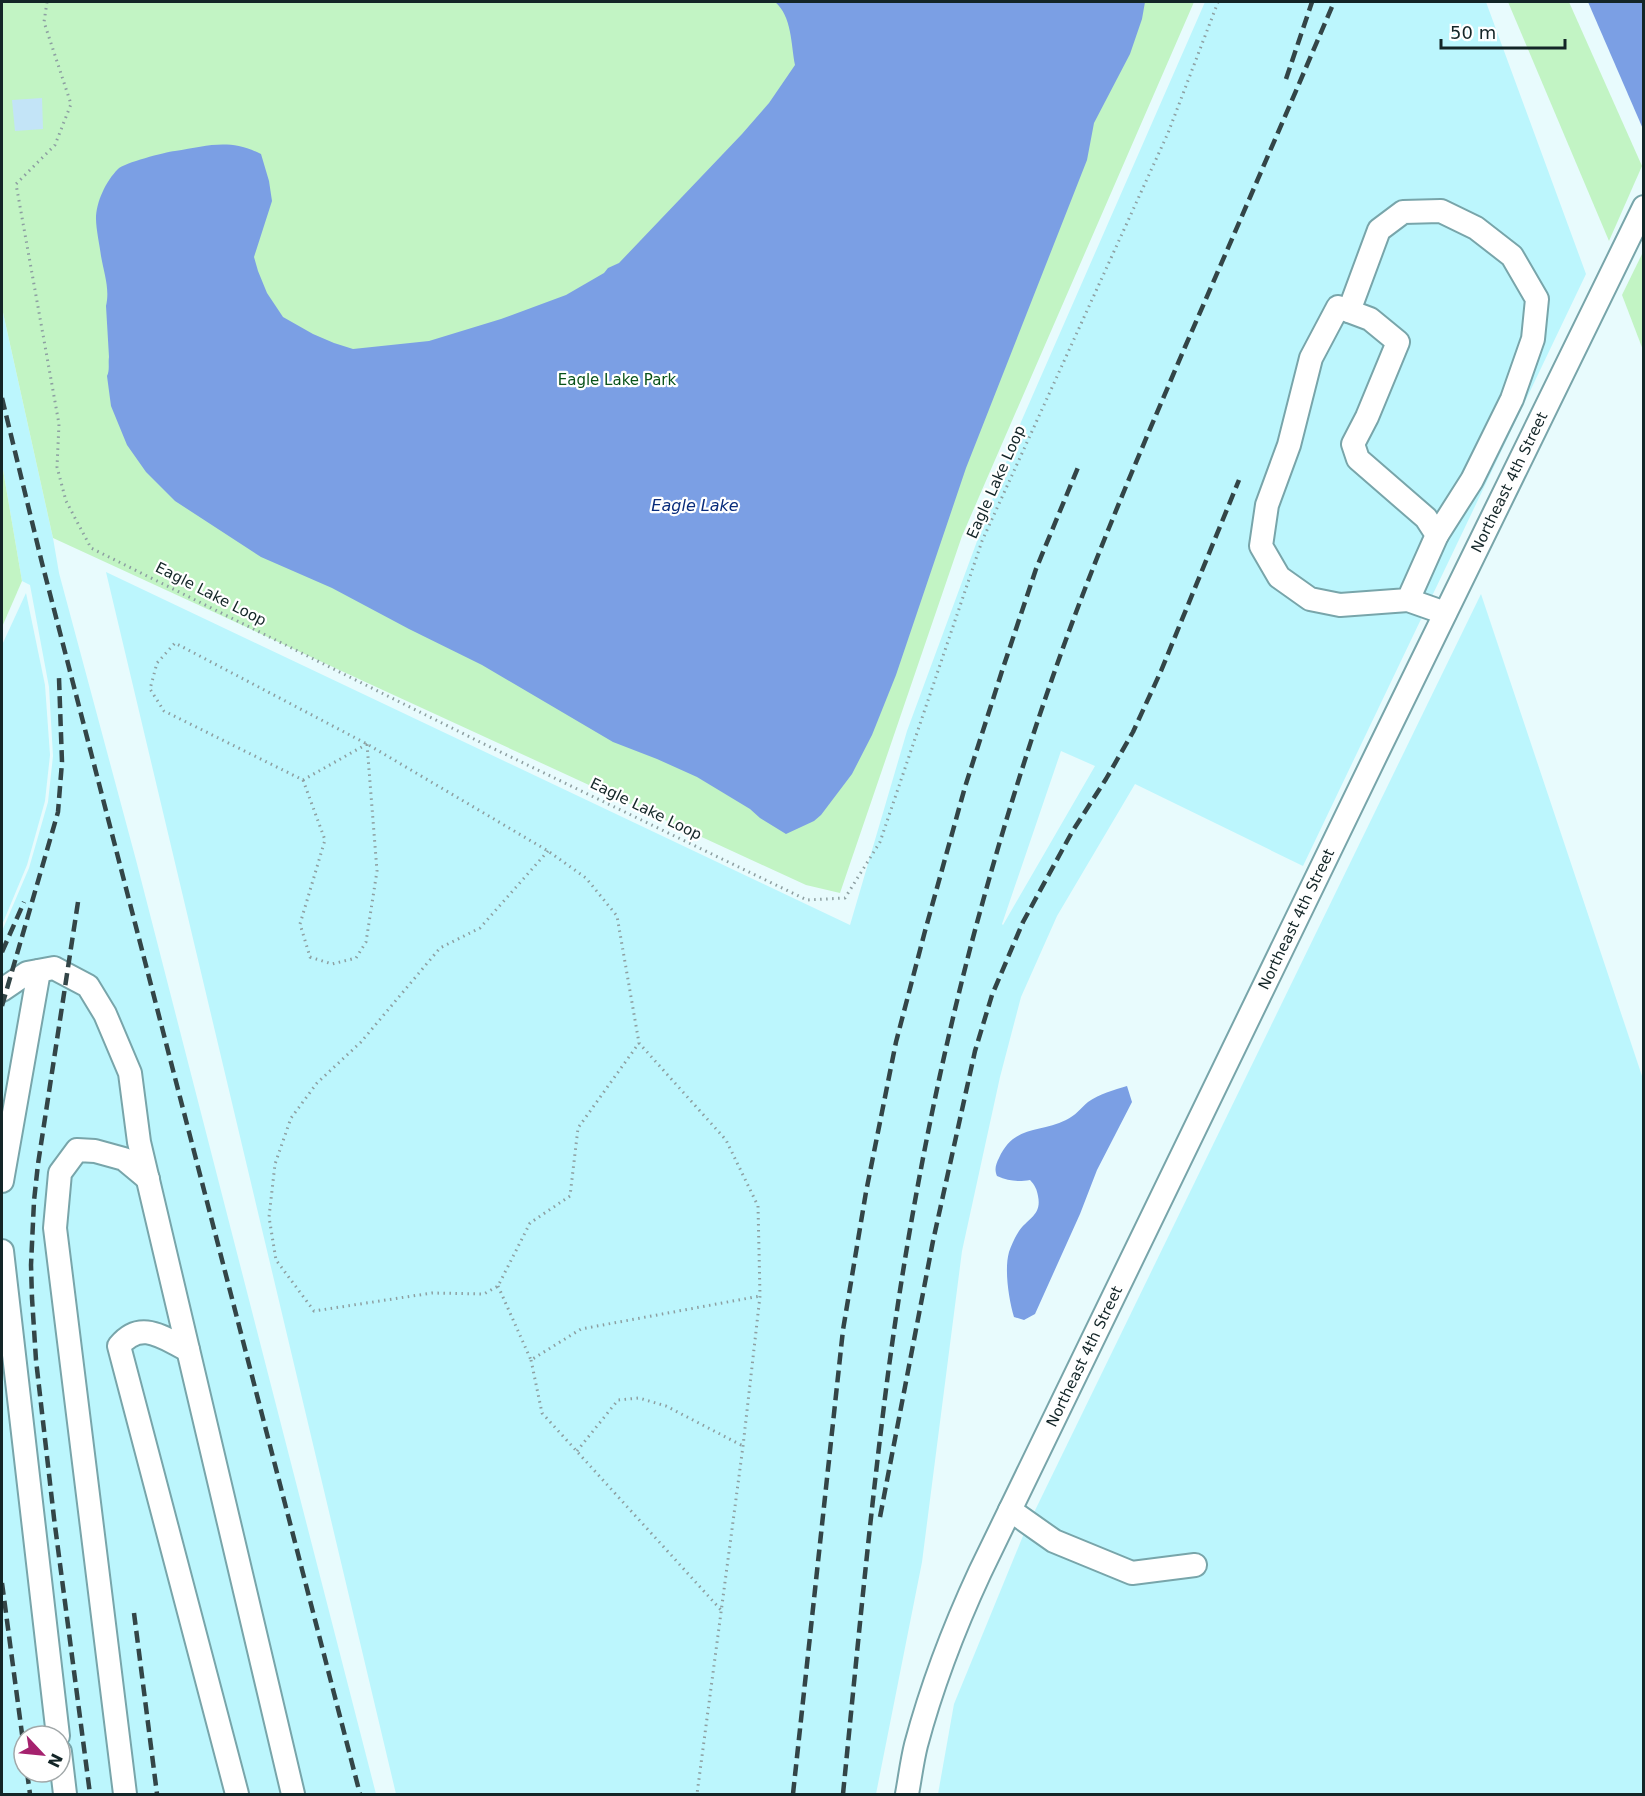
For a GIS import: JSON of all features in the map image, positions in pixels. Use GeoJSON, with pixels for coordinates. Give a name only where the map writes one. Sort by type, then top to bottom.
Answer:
{"type":"FeatureCollection","features":[{"type":"Feature","properties":{"kind":"street","name":"Northeast 4th Street"},"geometry":{"type":"LineString","coordinates":[[907,1794],[916,1746],[952,1633],[1444,614],[1644,207]]}},
{"type":"Feature","properties":{"kind":"street"},"geometry":{"type":"LineString","coordinates":[[1349,311],[1379,230],[1403,212],[1441,211],[1476,228],[1512,256],[1537,299],[1533,339],[1512,399],[1472,480],[1437,535],[1408,600]]}},
{"type":"Feature","properties":{"kind":"street"},"geometry":{"type":"LineString","coordinates":[[1437,535],[1426,518],[1358,459],[1353,444],[1367,417],[1398,342],[1370,319],[1338,307],[1311,358],[1289,445],[1267,505],[1261,546],[1279,578],[1310,599],[1340,605],[1408,600],[1444,614]]}},
{"type":"Feature","properties":{"kind":"street"},"geometry":{"type":"LineString","coordinates":[[2,990],[27,973],[54,968],[88,986],[105,1014],[130,1073],[139,1142],[293,1794]]}},
{"type":"Feature","properties":{"kind":"street"},"geometry":{"type":"LineString","coordinates":[[2,1181],[39,970]]}},
{"type":"Feature","properties":{"kind":"street"},"geometry":{"type":"LineString","coordinates":[[126,1794],[55,1228],[60,1173],[77,1150],[95,1151],[124,1159],[148,1179]]}},
{"type":"Feature","properties":{"kind":"street"},"geometry":{"type":"LineString","coordinates":[[2,1251],[57,1724]]}},
{"type":"Feature","properties":{"kind":"street"},"geometry":{"type":"LineString","coordinates":[[188,1350],[156,1334],[141,1331],[127,1336],[119,1346],[237,1794]]}},
{"type":"Feature","properties":{"kind":"street"},"geometry":{"type":"LineString","coordinates":[[1010,1510],[1054,1541],[1132,1573],[1195,1565]]}},
{"type":"Feature","properties":{"kind":"path","name":"Eagle Lake Loop"},"geometry":{"type":"LineString","coordinates":[[46,2],[44,22],[71,104],[56,145],[16,184],[59,424],[57,467],[66,501],[91,548],[482,743],[807,900],[845,898],[880,842],[982,541],[1168,133],[1218,2]]}},
{"type":"Feature","properties":{"kind":"path"},"geometry":{"type":"LineString","coordinates":[[368,744],[377,871],[371,912],[366,942],[356,958],[332,964],[310,957],[300,924],[325,840],[303,780],[164,711],[150,689],[157,663],[175,643],[368,744],[548,851],[586,878],[617,916],[639,1043],[726,1140],[758,1206],[760,1296],[743,1446],[697,1794]]}},
{"type":"Feature","properties":{"kind":"path"},"geometry":{"type":"LineString","coordinates":[[303,780],[368,744]]}},
{"type":"Feature","properties":{"kind":"path"},"geometry":{"type":"LineString","coordinates":[[548,851],[480,928],[440,948],[361,1042],[317,1083],[291,1118],[274,1164],[269,1217],[276,1260],[314,1311],[432,1293],[484,1294],[498,1286],[530,1222],[570,1196],[578,1128],[639,1043]]}},
{"type":"Feature","properties":{"kind":"path"},"geometry":{"type":"LineString","coordinates":[[498,1286],[531,1360],[542,1413],[721,1610]]}},
{"type":"Feature","properties":{"kind":"path"},"geometry":{"type":"LineString","coordinates":[[531,1360],[581,1329],[760,1296]]}},
{"type":"Feature","properties":{"kind":"path"},"geometry":{"type":"LineString","coordinates":[[576,1451],[618,1400],[639,1398],[666,1406],[743,1446]]}},
{"type":"Feature","properties":{"kind":"shaded area"},"geometry":{"type":"Polygon","coordinates":[[[1205,2],[1486,2],[1586,274],[1303,866],[1135,784],[1057,916],[1021,997],[1000,1077],[962,1251],[922,1562],[876,1794],[396,1794],[106,572],[850,925],[907,731],[1021,422],[1205,2]],[[1061,751],[1003,925],[1095,766],[1061,751]]]}},
{"type":"Feature","properties":{"kind":"shaded area"},"geometry":{"type":"Polygon","coordinates":[[[2,308],[59,573],[136,860],[376,1794],[2,1794],[2,931],[29,868],[48,802],[53,756],[49,687],[30,585],[22,581],[2,464],[2,308]]]}},
{"type":"Feature","properties":{"kind":"shaded area"},"geometry":{"type":"Polygon","coordinates":[[[26,593],[45,685],[50,755],[45,801],[27,865],[2,925],[2,645],[26,593]]]}},
{"type":"Feature","properties":{"kind":"shaded area"},"geometry":{"type":"Polygon","coordinates":[[[1481,594],[1643,1079],[1643,1794],[938,1794],[954,1704],[1025,1531],[1481,594]]]}},
{"type":"Feature","properties":{"kind":"green space","name":"Eagle Lake Park"},"geometry":{"type":"Polygon","coordinates":[[[2,2],[1194,2],[962,536],[840,893],[806,885],[53,538],[2,308],[2,2]]]}},
{"type":"Feature","properties":{"kind":"green space"},"geometry":{"type":"Polygon","coordinates":[[[1508,2],[1569,2],[1642,166],[1609,241],[1508,2]]]}},
{"type":"Feature","properties":{"kind":"green space"},"geometry":{"type":"Polygon","coordinates":[[[1643,252],[1643,350],[1622,295],[1643,252]]]}},
{"type":"Feature","properties":{"kind":"green space"},"geometry":{"type":"Polygon","coordinates":[[[2,464],[22,581],[2,627],[2,464]]]}},
{"type":"Feature","properties":{"kind":"water","name":"Eagle Lake"},"geometry":{"type":"Polygon","coordinates":[[[775,2],[1145,2],[1142,19],[1130,54],[1094,123],[1087,160],[966,468],[896,675],[872,735],[852,774],[821,815],[814,821],[786,834],[697,777],[613,742],[482,665],[332,588],[261,557],[175,501],[146,472],[127,445],[111,406],[107,376],[109,357],[107,287],[96,219],[102,192],[118,169],[145,158],[170,152],[218,145],[239,146],[261,154],[269,181],[272,201],[254,257],[267,293],[283,317],[313,334],[353,349],[429,341],[501,319],[566,295],[619,263],[769,103],[795,65],[788,23],[781,8],[775,2]]]}},
{"type":"Feature","properties":{"kind":"water"},"geometry":{"type":"Polygon","coordinates":[[[1588,2],[1643,2],[1643,129],[1588,2]]]}},
{"type":"Feature","properties":{"kind":"water"},"geometry":{"type":"Polygon","coordinates":[[[1127,1086],[1132,1102],[1097,1170],[1035,1314],[1024,1320],[1014,1317],[1007,1276],[1009,1252],[1019,1231],[1036,1212],[1039,1202],[1030,1180],[1013,1181],[997,1176],[996,1167],[999,1158],[1005,1147],[1020,1135],[1066,1120],[1092,1099],[1127,1086]]]}},
{"type":"Feature","properties":{"kind":"building"},"geometry":{"type":"Polygon","coordinates":[[[42,98],[43,129],[15,131],[12,100],[42,98]]]}},
{"type":"Feature","properties":{"kind":"railway"},"geometry":{"type":"LineString","coordinates":[[1286,79],[1312,2]]}},
{"type":"Feature","properties":{"kind":"railway"},"geometry":{"type":"LineString","coordinates":[[843,1794],[875,1479],[904,1267],[933,1107],[979,915],[1029,746],[1083,595],[1150,429],[1334,2]]}},
{"type":"Feature","properties":{"kind":"railway"},"geometry":{"type":"LineString","coordinates":[[2,398],[42,563],[360,1794]]}},
{"type":"Feature","properties":{"kind":"railway"},"geometry":{"type":"LineString","coordinates":[[793,1794],[843,1330],[866,1192],[896,1042],[965,787],[1036,569],[1079,465]]}},
{"type":"Feature","properties":{"kind":"railway"},"geometry":{"type":"LineString","coordinates":[[880,1517],[933,1241],[975,1051],[992,995],[1023,922],[1072,832],[1133,732],[1161,671],[1239,480]]}},
{"type":"Feature","properties":{"kind":"railway"},"geometry":{"type":"LineString","coordinates":[[2,1006],[58,812],[62,762],[59,678]]}},
{"type":"Feature","properties":{"kind":"railway"},"geometry":{"type":"LineString","coordinates":[[2,952],[24,902]]}},
{"type":"Feature","properties":{"kind":"railway"},"geometry":{"type":"LineString","coordinates":[[78,902],[38,1164],[31,1265],[36,1360],[90,1794]]}},
{"type":"Feature","properties":{"kind":"railway"},"geometry":{"type":"LineString","coordinates":[[2,1583],[21,1724]]}},
{"type":"Feature","properties":{"kind":"railway"},"geometry":{"type":"LineString","coordinates":[[134,1613],[157,1794]]}},
{"type":"Feature","properties":{"kind":"railway"},"geometry":{"type":"LineString","coordinates":[[29,1784],[30,1794]]}}]}
